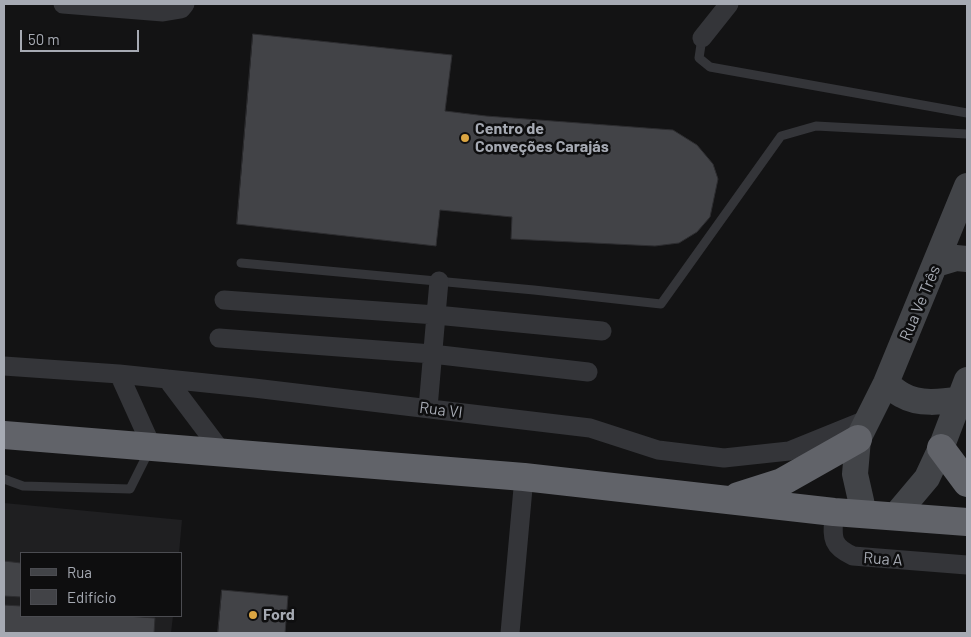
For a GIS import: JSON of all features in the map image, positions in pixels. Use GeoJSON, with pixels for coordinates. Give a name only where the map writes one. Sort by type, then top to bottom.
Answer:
{"type":"FeatureCollection","features":[{"type":"Feature","properties":{"kind":"highway"},"geometry":{"type":"LineString","coordinates":[[730,499],[782,482],[863,429]]}},
{"type":"Feature","properties":{"kind":"highway"},"geometry":{"type":"LineString","coordinates":[[4,435],[524,476],[834,512],[967,522]]}},
{"type":"Feature","properties":{"kind":"highway"},"geometry":{"type":"LineString","coordinates":[[941,448],[967,483]]}},
{"type":"Feature","properties":{"kind":"main road","name":"Rua Ve Três"},"geometry":{"type":"LineString","coordinates":[[863,429],[886,383],[967,186]]}},
{"type":"Feature","properties":{"kind":"main road"},"geometry":{"type":"LineString","coordinates":[[936,264],[956,258],[967,259]]}},
{"type":"Feature","properties":{"kind":"main road"},"geometry":{"type":"LineString","coordinates":[[886,383],[903,396],[922,402],[946,402],[964,390]]}},
{"type":"Feature","properties":{"kind":"main road"},"geometry":{"type":"LineString","coordinates":[[895,516],[927,478],[964,390]]}},
{"type":"Feature","properties":{"kind":"main road"},"geometry":{"type":"LineString","coordinates":[[863,429],[855,474],[864,514]]}},
{"type":"Feature","properties":{"kind":"street"},"geometry":{"type":"LineString","coordinates":[[63,4],[163,12],[181,9],[185,4]]}},
{"type":"Feature","properties":{"kind":"street"},"geometry":{"type":"LineString","coordinates":[[702,38],[729,4]]}},
{"type":"Feature","properties":{"kind":"street"},"geometry":{"type":"LineString","coordinates":[[428,408],[439,281]]}},
{"type":"Feature","properties":{"kind":"street"},"geometry":{"type":"LineString","coordinates":[[224,300],[436,315],[602,331]]}},
{"type":"Feature","properties":{"kind":"street"},"geometry":{"type":"LineString","coordinates":[[219,338],[432,354],[588,372]]}},
{"type":"Feature","properties":{"kind":"street","name":"Rua VI"},"geometry":{"type":"LineString","coordinates":[[4,366],[119,374],[590,428],[658,450],[724,458],[789,451],[863,429]]}},
{"type":"Feature","properties":{"kind":"street"},"geometry":{"type":"LineString","coordinates":[[119,374],[152,447]]}},
{"type":"Feature","properties":{"kind":"street"},"geometry":{"type":"LineString","coordinates":[[166,379],[222,452]]}},
{"type":"Feature","properties":{"kind":"street"},"geometry":{"type":"LineString","coordinates":[[510,633],[524,476]]}},
{"type":"Feature","properties":{"kind":"street","name":"Rua A"},"geometry":{"type":"LineString","coordinates":[[834,512],[832,538],[842,551],[853,556],[967,565]]}},
{"type":"Feature","properties":{"kind":"lane"},"geometry":{"type":"LineString","coordinates":[[702,38],[699,58],[710,67],[967,114]]}},
{"type":"Feature","properties":{"kind":"lane"},"geometry":{"type":"LineString","coordinates":[[241,263],[661,304],[781,136],[816,126],[967,134]]}},
{"type":"Feature","properties":{"kind":"lane"},"geometry":{"type":"LineString","coordinates":[[4,479],[23,486],[130,489],[152,447]]}},
{"type":"Feature","properties":{"kind":"shaded area"},"geometry":{"type":"Polygon","coordinates":[[[4,503],[182,520],[179,552],[20,552],[20,617],[173,617],[171,633],[4,633],[4,503]]]}},
{"type":"Feature","properties":{"kind":"building","name":"Centro de Conveções Carajás"},"geometry":{"type":"Polygon","coordinates":[[[253,34],[452,55],[445,111],[486,116],[673,130],[697,145],[713,164],[718,179],[710,217],[697,232],[679,243],[655,246],[511,239],[512,217],[440,210],[436,246],[237,224],[253,34]]]}},
{"type":"Feature","properties":{"kind":"building"},"geometry":{"type":"Polygon","coordinates":[[[4,561],[20,563],[20,597],[4,596],[4,561]]]}},
{"type":"Feature","properties":{"kind":"building","name":"Ford"},"geometry":{"type":"Polygon","coordinates":[[[222,590],[288,596],[285,633],[218,633],[222,590]]]}},
{"type":"Feature","properties":{"kind":"building"},"geometry":{"type":"Polygon","coordinates":[[[4,605],[20,606],[20,617],[155,618],[154,633],[4,633],[4,605]]]}},
{"type":"Feature","properties":{"kind":"place","name":"Centro de Conveções Carajás"},"geometry":{"type":"Point","coordinates":[465,138]}},
{"type":"Feature","properties":{"kind":"place","name":"Ford"},"geometry":{"type":"Point","coordinates":[253,615]}}]}
